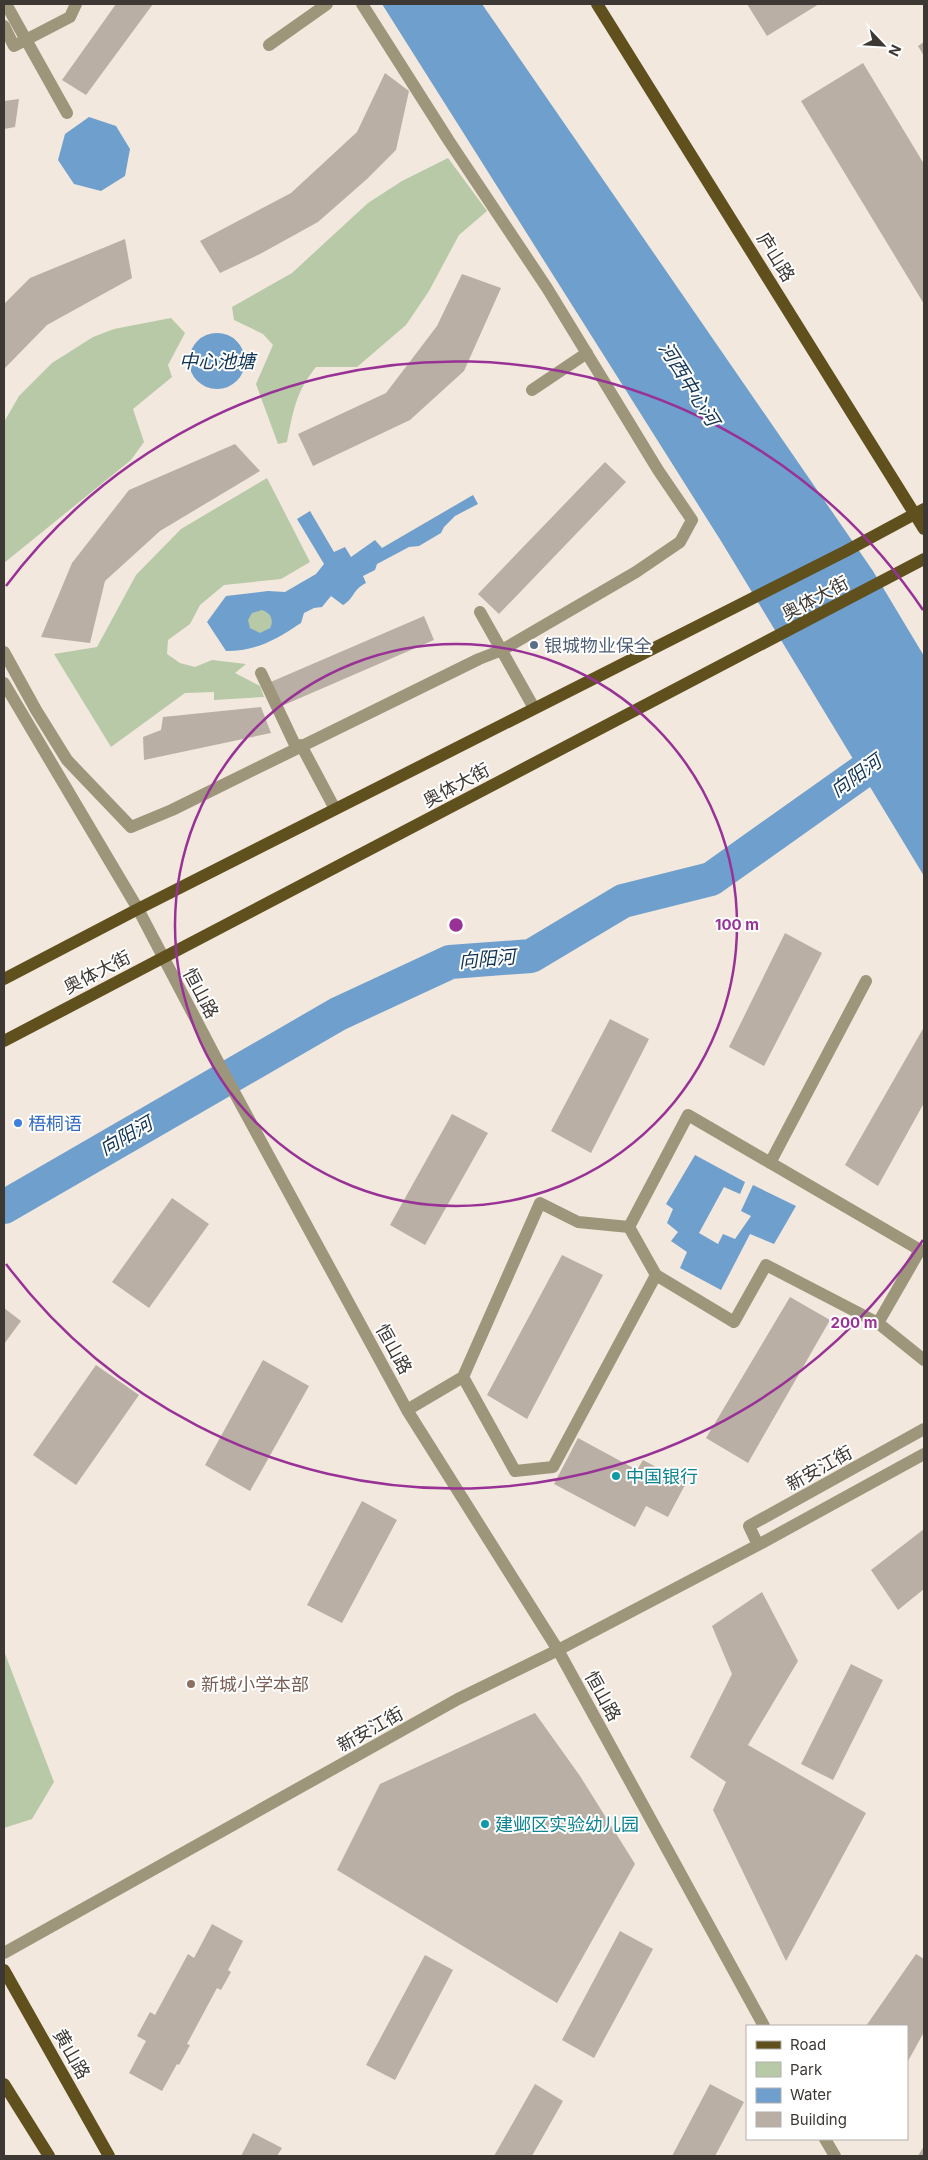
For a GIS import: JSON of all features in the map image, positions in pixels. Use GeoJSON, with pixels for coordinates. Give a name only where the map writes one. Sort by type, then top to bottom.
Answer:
{"type":"FeatureCollection","features":[{"type":"Feature","properties":{"kind":"main road","name":"庐山路"},"geometry":{"type":"LineString","coordinates":[[597,4],[920,512],[924,529]]}},
{"type":"Feature","properties":{"kind":"main road","name":"奥体大街"},"geometry":{"type":"LineString","coordinates":[[4,979],[920,512]]}},
{"type":"Feature","properties":{"kind":"main road","name":"奥体大街"},"geometry":{"type":"LineString","coordinates":[[4,1041],[870,589],[924,559]]}},
{"type":"Feature","properties":{"kind":"main road","name":"黄山路"},"geometry":{"type":"LineString","coordinates":[[4,1970],[110,2156]]}},
{"type":"Feature","properties":{"kind":"main road"},"geometry":{"type":"LineString","coordinates":[[4,2084],[49,2156]]}},
{"type":"Feature","properties":{"kind":"street"},"geometry":{"type":"LineString","coordinates":[[6,4],[67,113]]}},
{"type":"Feature","properties":{"kind":"street"},"geometry":{"type":"LineString","coordinates":[[4,26],[14,46],[70,17],[76,4]]}},
{"type":"Feature","properties":{"kind":"street"},"geometry":{"type":"LineString","coordinates":[[269,44],[327,4]]}},
{"type":"Feature","properties":{"kind":"street"},"geometry":{"type":"LineString","coordinates":[[4,652],[36,710],[67,760],[131,826],[172,810],[299,746],[479,659],[502,650],[636,572],[680,542],[692,520],[658,470],[548,288],[449,141],[362,4]]}},
{"type":"Feature","properties":{"kind":"street"},"geometry":{"type":"LineString","coordinates":[[532,390],[587,353]]}},
{"type":"Feature","properties":{"kind":"street"},"geometry":{"type":"LineString","coordinates":[[480,612],[534,708]]}},
{"type":"Feature","properties":{"kind":"street"},"geometry":{"type":"LineString","coordinates":[[261,673],[299,746],[335,809]]}},
{"type":"Feature","properties":{"kind":"street","name":"恒山路"},"geometry":{"type":"LineString","coordinates":[[4,684],[9,701],[138,909],[407,1410],[558,1650],[763,2025]]}},
{"type":"Feature","properties":{"kind":"street"},"geometry":{"type":"LineString","coordinates":[[770,1163],[866,981]]}},
{"type":"Feature","properties":{"kind":"street"},"geometry":{"type":"LineString","coordinates":[[629,1227],[688,1115],[770,1163],[922,1245],[878,1324]]}},
{"type":"Feature","properties":{"kind":"street"},"geometry":{"type":"LineString","coordinates":[[407,1410],[463,1377],[540,1204],[578,1222],[629,1227]]}},
{"type":"Feature","properties":{"kind":"street"},"geometry":{"type":"LineString","coordinates":[[629,1227],[656,1275],[734,1322],[766,1265],[878,1324],[924,1360]]}},
{"type":"Feature","properties":{"kind":"street"},"geometry":{"type":"LineString","coordinates":[[463,1377],[515,1471],[553,1467],[656,1275]]}},
{"type":"Feature","properties":{"kind":"street","name":"新安江街"},"geometry":{"type":"LineString","coordinates":[[758,1545],[749,1526],[924,1429]]}},
{"type":"Feature","properties":{"kind":"street","name":"新安江街"},"geometry":{"type":"LineString","coordinates":[[4,1953],[458,1699],[558,1650],[758,1545],[924,1454]]}},
{"type":"Feature","properties":{"kind":"street"},"geometry":{"type":"LineString","coordinates":[[826,2140],[835,2156]]}},
{"type":"Feature","properties":{"kind":"green space"},"geometry":{"type":"Polygon","coordinates":[[[448,158],[487,211],[459,235],[429,291],[406,325],[357,367],[316,367],[300,393],[287,442],[278,444],[256,384],[273,345],[263,334],[234,320],[232,307],[292,273],[368,203],[402,181],[448,158]]]}},
{"type":"Feature","properties":{"kind":"green space"},"geometry":{"type":"Polygon","coordinates":[[[171,318],[185,333],[168,365],[172,377],[133,409],[144,442],[131,460],[4,563],[4,422],[19,396],[52,363],[93,337],[114,329],[171,318]]]}},
{"type":"Feature","properties":{"kind":"green space"},"geometry":{"type":"Polygon","coordinates":[[[267,478],[310,562],[281,579],[224,585],[200,605],[190,624],[168,640],[167,654],[180,663],[195,667],[212,660],[246,664],[235,673],[260,686],[264,697],[214,700],[214,692],[185,693],[111,747],[54,654],[97,647],[136,575],[181,529],[267,478]]]}},
{"type":"Feature","properties":{"kind":"green space"},"geometry":{"type":"Polygon","coordinates":[[[260,609],[268,613],[272,621],[268,629],[260,633],[252,629],[248,621],[252,613],[260,609]]]}},
{"type":"Feature","properties":{"kind":"green space"},"geometry":{"type":"Polygon","coordinates":[[[4,1651],[54,1782],[32,1819],[4,1828],[4,1651]]]}},
{"type":"Feature","properties":{"kind":"water","name":"河西中心河"},"geometry":{"type":"Polygon","coordinates":[[[382,4],[482,4],[873,571],[924,656],[924,876],[721,541],[382,4]]]}},
{"type":"Feature","properties":{"kind":"water"},"geometry":{"type":"Polygon","coordinates":[[[89,117],[116,126],[130,149],[125,176],[101,191],[74,184],[58,160],[65,134],[89,117]]]}},
{"type":"Feature","properties":{"kind":"water","name":"中心池塘"},"geometry":{"type":"Polygon","coordinates":[[[212,333],[222,333],[237,341],[243,350],[245,361],[243,372],[237,381],[222,389],[212,389],[201,384],[194,377],[189,366],[189,356],[194,345],[201,338],[212,333]]]}},
{"type":"Feature","properties":{"kind":"water"},"geometry":{"type":"Polygon","coordinates":[[[473,495],[478,504],[455,516],[441,533],[419,546],[409,547],[377,564],[375,570],[363,576],[366,583],[358,588],[350,600],[343,605],[331,596],[322,607],[314,608],[304,613],[301,623],[283,635],[256,647],[226,651],[207,622],[226,596],[268,591],[285,592],[316,574],[324,564],[297,519],[310,511],[334,552],[345,547],[351,557],[375,540],[382,548],[473,495]],[[265,611],[252,613],[248,620],[250,628],[260,633],[270,628],[272,620],[265,611]]]}},
{"type":"Feature","properties":{"kind":"water"},"geometry":{"type":"Polygon","coordinates":[[[695,1155],[745,1182],[740,1194],[724,1187],[699,1233],[718,1244],[723,1234],[735,1239],[751,1216],[741,1211],[753,1185],[796,1206],[774,1244],[750,1234],[721,1290],[680,1268],[687,1252],[671,1241],[678,1232],[667,1223],[673,1209],[666,1204],[695,1155]]]}},
{"type":"Feature","properties":{"kind":"building"},"geometry":{"type":"Polygon","coordinates":[[[116,4],[153,4],[86,95],[62,80],[116,4]]]}},
{"type":"Feature","properties":{"kind":"building"},"geometry":{"type":"Polygon","coordinates":[[[747,4],[819,4],[767,36],[747,4]]]}},
{"type":"Feature","properties":{"kind":"building"},"geometry":{"type":"Polygon","coordinates":[[[924,42],[924,56],[918,46],[924,42]]]}},
{"type":"Feature","properties":{"kind":"building"},"geometry":{"type":"Polygon","coordinates":[[[863,63],[924,164],[924,304],[801,101],[863,63]]]}},
{"type":"Feature","properties":{"kind":"building"},"geometry":{"type":"Polygon","coordinates":[[[385,73],[409,91],[396,150],[367,179],[318,222],[260,254],[220,273],[200,241],[291,193],[357,132],[385,73]]]}},
{"type":"Feature","properties":{"kind":"building"},"geometry":{"type":"Polygon","coordinates":[[[19,99],[15,127],[4,129],[4,101],[19,99]]]}},
{"type":"Feature","properties":{"kind":"building"},"geometry":{"type":"Polygon","coordinates":[[[125,239],[132,278],[47,325],[4,369],[4,304],[30,278],[125,239]]]}},
{"type":"Feature","properties":{"kind":"building"},"geometry":{"type":"Polygon","coordinates":[[[462,274],[501,288],[464,371],[410,420],[313,466],[298,434],[386,393],[437,326],[462,274]]]}},
{"type":"Feature","properties":{"kind":"building"},"geometry":{"type":"Polygon","coordinates":[[[235,444],[260,471],[160,531],[105,581],[90,643],[41,637],[72,563],[129,490],[235,444]]]}},
{"type":"Feature","properties":{"kind":"building"},"geometry":{"type":"Polygon","coordinates":[[[605,462],[626,482],[499,614],[478,594],[605,462]]]}},
{"type":"Feature","properties":{"kind":"building"},"geometry":{"type":"Polygon","coordinates":[[[424,616],[434,640],[277,708],[266,684],[424,616]]]}},
{"type":"Feature","properties":{"kind":"building"},"geometry":{"type":"Polygon","coordinates":[[[261,707],[271,733],[144,760],[143,737],[161,730],[163,717],[261,707]]]}},
{"type":"Feature","properties":{"kind":"building"},"geometry":{"type":"Polygon","coordinates":[[[785,933],[822,953],[764,1066],[729,1047],[785,933]]]}},
{"type":"Feature","properties":{"kind":"building"},"geometry":{"type":"Polygon","coordinates":[[[610,1019],[649,1039],[591,1153],[551,1131],[610,1019]]]}},
{"type":"Feature","properties":{"kind":"building"},"geometry":{"type":"Polygon","coordinates":[[[924,1027],[924,1103],[878,1186],[845,1165],[924,1027]]]}},
{"type":"Feature","properties":{"kind":"building"},"geometry":{"type":"Polygon","coordinates":[[[452,1114],[488,1133],[425,1245],[390,1225],[452,1114]]]}},
{"type":"Feature","properties":{"kind":"building"},"geometry":{"type":"Polygon","coordinates":[[[172,1198],[209,1224],[149,1308],[112,1282],[172,1198]]]}},
{"type":"Feature","properties":{"kind":"building"},"geometry":{"type":"Polygon","coordinates":[[[562,1255],[603,1275],[527,1419],[487,1395],[562,1255]]]}},
{"type":"Feature","properties":{"kind":"building"},"geometry":{"type":"Polygon","coordinates":[[[790,1297],[830,1320],[748,1463],[706,1438],[790,1297]]]}},
{"type":"Feature","properties":{"kind":"building"},"geometry":{"type":"Polygon","coordinates":[[[4,1308],[21,1321],[4,1344],[4,1308]]]}},
{"type":"Feature","properties":{"kind":"building"},"geometry":{"type":"Polygon","coordinates":[[[263,1360],[309,1386],[250,1491],[205,1465],[263,1360]]]}},
{"type":"Feature","properties":{"kind":"building"},"geometry":{"type":"Polygon","coordinates":[[[96,1365],[139,1395],[76,1485],[33,1455],[96,1365]]]}},
{"type":"Feature","properties":{"kind":"building","name":"中国银行"},"geometry":{"type":"Polygon","coordinates":[[[578,1438],[637,1470],[643,1460],[686,1483],[668,1517],[646,1506],[635,1527],[554,1484],[578,1438]]]}},
{"type":"Feature","properties":{"kind":"building"},"geometry":{"type":"Polygon","coordinates":[[[362,1501],[397,1520],[342,1623],[307,1605],[362,1501]]]}},
{"type":"Feature","properties":{"kind":"building"},"geometry":{"type":"Polygon","coordinates":[[[924,1529],[924,1589],[898,1610],[871,1570],[924,1529]]]}},
{"type":"Feature","properties":{"kind":"building"},"geometry":{"type":"Polygon","coordinates":[[[762,1592],[798,1661],[748,1745],[866,1813],[786,1961],[713,1810],[726,1782],[690,1757],[732,1674],[712,1626],[762,1592]]]}},
{"type":"Feature","properties":{"kind":"building"},"geometry":{"type":"Polygon","coordinates":[[[851,1664],[883,1680],[833,1780],[801,1764],[851,1664]]]}},
{"type":"Feature","properties":{"kind":"building","name":"建邺区实验幼儿园"},"geometry":{"type":"Polygon","coordinates":[[[535,1713],[580,1776],[635,1864],[557,2003],[337,1870],[380,1784],[535,1713]]]}},
{"type":"Feature","properties":{"kind":"building"},"geometry":{"type":"Polygon","coordinates":[[[212,1924],[243,1941],[228,1970],[231,1972],[221,1990],[217,1988],[187,2044],[190,2045],[162,2091],[129,2073],[146,2041],[137,2036],[150,2012],[155,2015],[188,1954],[194,1958],[212,1924]]]}},
{"type":"Feature","properties":{"kind":"building"},"geometry":{"type":"Polygon","coordinates":[[[620,1931],[653,1949],[594,2058],[562,2040],[620,1931]]]}},
{"type":"Feature","properties":{"kind":"building"},"geometry":{"type":"Polygon","coordinates":[[[916,1954],[924,1959],[924,2032],[908,2061],[908,2025],[867,2025],[916,1954]]]}},
{"type":"Feature","properties":{"kind":"building"},"geometry":{"type":"Polygon","coordinates":[[[425,1955],[453,1970],[395,2080],[366,2065],[425,1955]]]}},
{"type":"Feature","properties":{"kind":"building"},"geometry":{"type":"Polygon","coordinates":[[[535,2084],[563,2101],[532,2156],[494,2156],[535,2084]]]}},
{"type":"Feature","properties":{"kind":"building"},"geometry":{"type":"Polygon","coordinates":[[[710,2084],[744,2102],[715,2156],[672,2156],[710,2084]]]}},
{"type":"Feature","properties":{"kind":"building"},"geometry":{"type":"Polygon","coordinates":[[[253,2133],[282,2148],[277,2156],[241,2156],[253,2133]]]}},
{"type":"Feature","properties":{"kind":"building"},"geometry":{"type":"Polygon","coordinates":[[[924,2146],[924,2156],[918,2156],[924,2146]]]}},
{"type":"Feature","properties":{"kind":"waterway","name":"向阳河"},"geometry":{"type":"LineString","coordinates":[[4,1207],[338,1014],[450,962],[531,956],[623,901],[711,879],[900,745]]}},
{"type":"Feature","properties":{"kind":"place","name":"银城物业保全"},"geometry":{"type":"Point","coordinates":[534,645]}},
{"type":"Feature","properties":{"kind":"place","name":"梧桐语"},"geometry":{"type":"Point","coordinates":[18,1123]}},
{"type":"Feature","properties":{"kind":"place","name":"中国银行"},"geometry":{"type":"Point","coordinates":[616,1476]}},
{"type":"Feature","properties":{"kind":"place","name":"新城小学本部"},"geometry":{"type":"Point","coordinates":[191,1684]}},
{"type":"Feature","properties":{"kind":"place","name":"建邺区实验幼儿园"},"geometry":{"type":"Point","coordinates":[485,1824]}}]}
